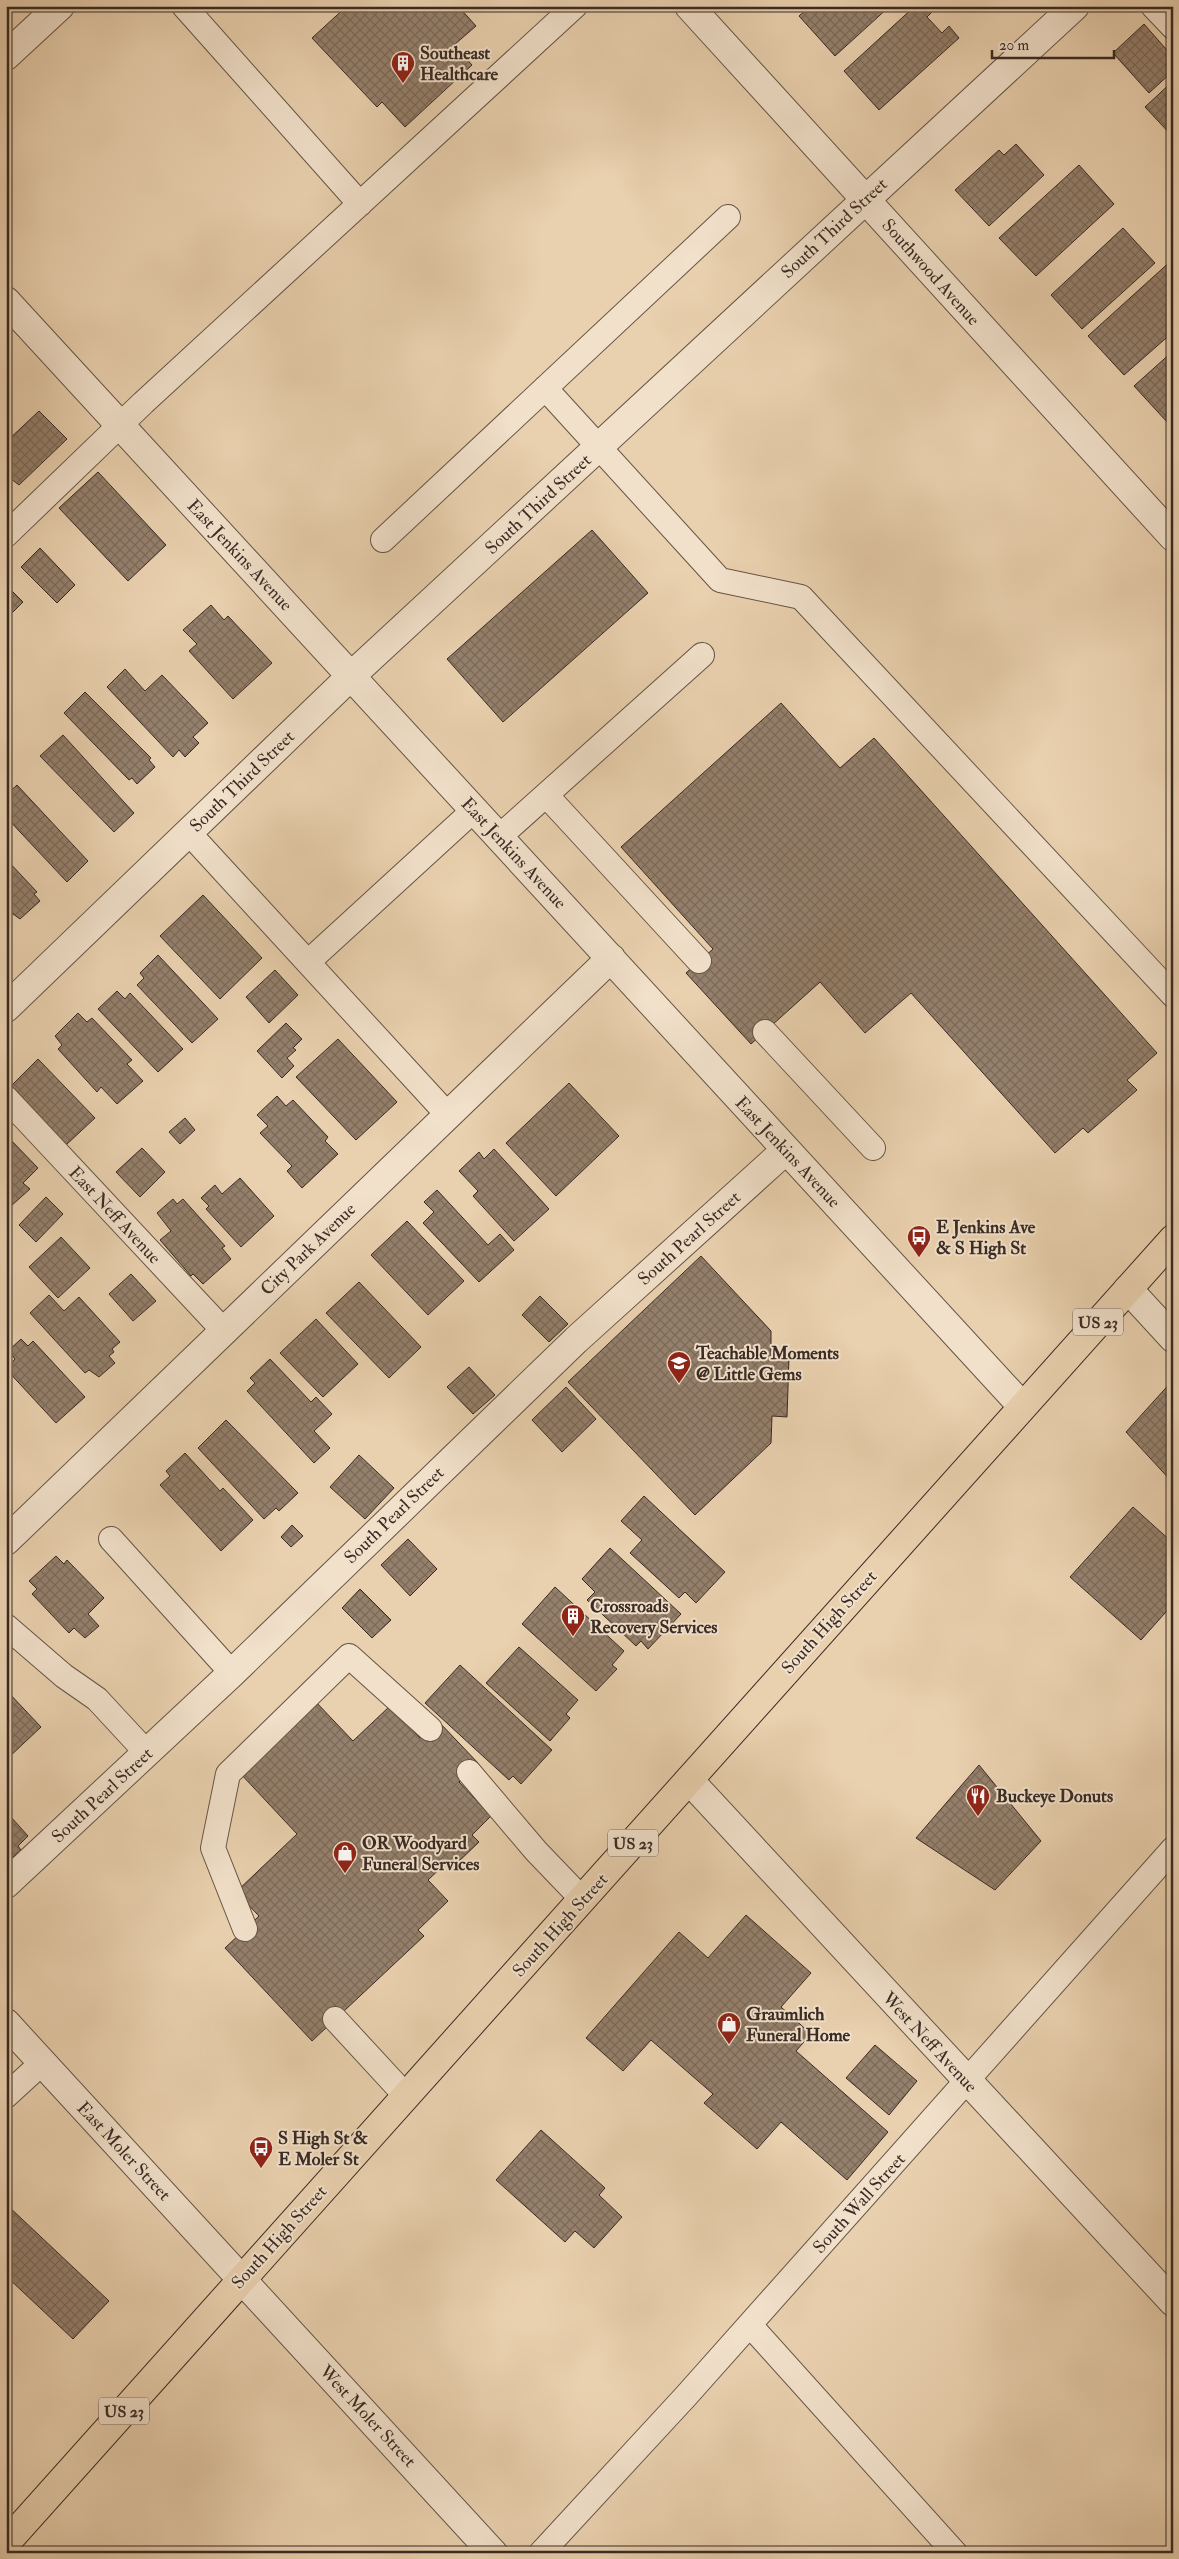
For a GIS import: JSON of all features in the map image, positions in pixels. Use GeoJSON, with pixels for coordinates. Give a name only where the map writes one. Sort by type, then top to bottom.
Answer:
{"type":"FeatureCollection","features":[{"type":"Feature","properties":{"kind":"main road","name":"South High Street"},"geometry":{"type":"LineString","coordinates":[[6,2543],[584,1900],[1022,1406],[1173,1239]]}},
{"type":"Feature","properties":{"kind":"street"},"geometry":{"type":"LineString","coordinates":[[6,56],[60,6]]}},
{"type":"Feature","properties":{"kind":"street","name":"Southwood Avenue"},"geometry":{"type":"LineString","coordinates":[[689,6],[1173,537]]}},
{"type":"Feature","properties":{"kind":"street","name":"South Third Street"},"geometry":{"type":"LineString","coordinates":[[6,1008],[351,676],[1075,6]]}},
{"type":"Feature","properties":{"kind":"street","name":"East Jenkins Avenue"},"geometry":{"type":"LineString","coordinates":[[6,300],[1022,1406]]}},
{"type":"Feature","properties":{"kind":"street","name":"City Park Avenue"},"geometry":{"type":"LineString","coordinates":[[6,1541],[611,958]]}},
{"type":"Feature","properties":{"kind":"street","name":"South Pearl Street"},"geometry":{"type":"LineString","coordinates":[[6,1884],[232,1673],[576,1340],[786,1150]]}},
{"type":"Feature","properties":{"kind":"street"},"geometry":{"type":"LineString","coordinates":[[1128,1289],[1173,1338]]}},
{"type":"Feature","properties":{"kind":"street","name":"West Neff Avenue"},"geometry":{"type":"LineString","coordinates":[[689,1780],[1173,2302]]}},
{"type":"Feature","properties":{"kind":"street","name":"East Moler Street"},"geometry":{"type":"LineString","coordinates":[[6,2023],[242,2279]]}},
{"type":"Feature","properties":{"kind":"street","name":"West Moler Street"},"geometry":{"type":"LineString","coordinates":[[242,2279],[493,2553]]}},
{"type":"Feature","properties":{"kind":"lane"},"geometry":{"type":"LineString","coordinates":[[184,6],[360,204]]}},
{"type":"Feature","properties":{"kind":"lane"},"geometry":{"type":"LineString","coordinates":[[6,535],[120,425],[575,6]]}},
{"type":"Feature","properties":{"kind":"lane"},"geometry":{"type":"LineString","coordinates":[[1153,6],[1173,27]]}},
{"type":"Feature","properties":{"kind":"lane"},"geometry":{"type":"LineString","coordinates":[[383,540],[728,217]]}},
{"type":"Feature","properties":{"kind":"lane"},"geometry":{"type":"LineString","coordinates":[[545,388],[720,580],[801,597],[1173,995]]}},
{"type":"Feature","properties":{"kind":"lane"},"geometry":{"type":"LineString","coordinates":[[500,838],[702,655]]}},
{"type":"Feature","properties":{"kind":"lane"},"geometry":{"type":"LineString","coordinates":[[546,795],[699,961]]}},
{"type":"Feature","properties":{"kind":"lane"},"geometry":{"type":"LineString","coordinates":[[308,962],[474,810]]}},
{"type":"Feature","properties":{"kind":"lane"},"geometry":{"type":"LineString","coordinates":[[189,833],[448,1115]]}},
{"type":"Feature","properties":{"kind":"lane"},"geometry":{"type":"LineString","coordinates":[[765,1032],[873,1148]]}},
{"type":"Feature","properties":{"kind":"lane","name":"East Neff Avenue"},"geometry":{"type":"LineString","coordinates":[[6,1098],[224,1331]]}},
{"type":"Feature","properties":{"kind":"lane"},"geometry":{"type":"LineString","coordinates":[[111,1539],[232,1673]]}},
{"type":"Feature","properties":{"kind":"lane"},"geometry":{"type":"LineString","coordinates":[[6,1626],[64,1676],[97,1700],[147,1753]]}},
{"type":"Feature","properties":{"kind":"lane"},"geometry":{"type":"LineString","coordinates":[[245,1929],[214,1848],[228,1774],[349,1656],[430,1728]]}},
{"type":"Feature","properties":{"kind":"lane"},"geometry":{"type":"LineString","coordinates":[[470,1772],[536,1851],[584,1900]]}},
{"type":"Feature","properties":{"kind":"lane","name":"South Wall Street"},"geometry":{"type":"LineString","coordinates":[[541,2553],[750,2325],[1173,1849]]}},
{"type":"Feature","properties":{"kind":"lane"},"geometry":{"type":"LineString","coordinates":[[336,2019],[406,2096]]}},
{"type":"Feature","properties":{"kind":"lane"},"geometry":{"type":"LineString","coordinates":[[6,2096],[43,2062]]}},
{"type":"Feature","properties":{"kind":"lane"},"geometry":{"type":"LineString","coordinates":[[750,2325],[956,2553]]}},
{"type":"Feature","properties":{"kind":"building","name":"Southeast Healthcare"},"geometry":{"type":"Polygon","coordinates":[[[347,6],[458,6],[476,26],[454,45],[472,65],[405,127],[382,102],[377,107],[312,38],[347,6]]]}},
{"type":"Feature","properties":{"kind":"building"},"geometry":{"type":"Polygon","coordinates":[[[810,6],[890,6],[835,56],[799,16],[810,6]]]}},
{"type":"Feature","properties":{"kind":"building"},"geometry":{"type":"Polygon","coordinates":[[[915,6],[932,6],[935,9],[927,17],[942,33],[949,26],[959,38],[879,110],[844,71],[915,6]]]}},
{"type":"Feature","properties":{"kind":"building"},"geometry":{"type":"Polygon","coordinates":[[[1144,24],[1173,57],[1173,71],[1149,93],[1113,53],[1144,24]]]}},
{"type":"Feature","properties":{"kind":"building"},"geometry":{"type":"Polygon","coordinates":[[[1173,81],[1173,137],[1145,107],[1173,81]]]}},
{"type":"Feature","properties":{"kind":"building"},"geometry":{"type":"Polygon","coordinates":[[[1016,144],[1044,175],[989,226],[955,190],[999,150],[1004,155],[1016,144]]]}},
{"type":"Feature","properties":{"kind":"building"},"geometry":{"type":"Polygon","coordinates":[[[1079,165],[1114,204],[1036,276],[999,238],[1079,165]]]}},
{"type":"Feature","properties":{"kind":"building"},"geometry":{"type":"Polygon","coordinates":[[[1123,228],[1155,263],[1082,329],[1051,295],[1123,228]]]}},
{"type":"Feature","properties":{"kind":"building"},"geometry":{"type":"Polygon","coordinates":[[[1173,259],[1173,332],[1124,375],[1088,336],[1173,259]]]}},
{"type":"Feature","properties":{"kind":"building"},"geometry":{"type":"Polygon","coordinates":[[[1173,351],[1173,419],[1168,423],[1134,386],[1173,351]]]}},
{"type":"Feature","properties":{"kind":"building"},"geometry":{"type":"Polygon","coordinates":[[[39,411],[67,439],[19,485],[6,475],[6,442],[39,411]]]}},
{"type":"Feature","properties":{"kind":"building"},"geometry":{"type":"Polygon","coordinates":[[[98,472],[166,545],[128,581],[59,508],[98,472]]]}},
{"type":"Feature","properties":{"kind":"building"},"geometry":{"type":"Polygon","coordinates":[[[592,530],[648,593],[503,722],[447,659],[592,530]]]}},
{"type":"Feature","properties":{"kind":"building"},"geometry":{"type":"Polygon","coordinates":[[[40,548],[75,585],[57,603],[21,567],[40,548]]]}},
{"type":"Feature","properties":{"kind":"building"},"geometry":{"type":"Polygon","coordinates":[[[6,585],[23,602],[6,619],[6,585]]]}},
{"type":"Feature","properties":{"kind":"building"},"geometry":{"type":"Polygon","coordinates":[[[211,605],[224,620],[228,616],[272,663],[233,699],[189,651],[197,644],[183,630],[211,605]]]}},
{"type":"Feature","properties":{"kind":"building"},"geometry":{"type":"Polygon","coordinates":[[[125,669],[145,691],[162,675],[208,723],[193,737],[199,743],[185,757],[179,750],[173,757],[107,687],[125,669]]]}},
{"type":"Feature","properties":{"kind":"building"},"geometry":{"type":"Polygon","coordinates":[[[85,692],[151,758],[149,760],[155,767],[137,784],[132,778],[129,780],[64,713],[85,692]]]}},
{"type":"Feature","properties":{"kind":"building"},"geometry":{"type":"Polygon","coordinates":[[[781,703],[840,768],[874,738],[1157,1053],[1127,1080],[1137,1090],[1088,1133],[1083,1128],[1055,1153],[911,993],[865,1033],[820,982],[751,1044],[686,973],[713,949],[621,847],[781,703]]]}},
{"type":"Feature","properties":{"kind":"building"},"geometry":{"type":"Polygon","coordinates":[[[63,735],[134,813],[114,832],[40,756],[63,735]]]}},
{"type":"Feature","properties":{"kind":"building"},"geometry":{"type":"Polygon","coordinates":[[[17,785],[88,861],[67,882],[6,817],[6,795],[17,785]]]}},
{"type":"Feature","properties":{"kind":"building"},"geometry":{"type":"Polygon","coordinates":[[[6,859],[37,892],[34,894],[40,901],[20,919],[6,909],[6,859]]]}},
{"type":"Feature","properties":{"kind":"building"},"geometry":{"type":"Polygon","coordinates":[[[203,895],[262,958],[220,999],[160,936],[203,895]]]}},
{"type":"Feature","properties":{"kind":"building"},"geometry":{"type":"Polygon","coordinates":[[[158,955],[218,1019],[192,1043],[137,985],[144,978],[140,973],[158,955]]]}},
{"type":"Feature","properties":{"kind":"building"},"geometry":{"type":"Polygon","coordinates":[[[275,970],[298,995],[269,1023],[246,997],[275,970]]]}},
{"type":"Feature","properties":{"kind":"building"},"geometry":{"type":"Polygon","coordinates":[[[117,991],[125,999],[130,993],[183,1049],[158,1072],[98,1009],[117,991]]]}},
{"type":"Feature","properties":{"kind":"building"},"geometry":{"type":"Polygon","coordinates":[[[78,1013],[87,1022],[92,1018],[132,1060],[127,1064],[143,1081],[117,1104],[101,1087],[97,1092],[58,1049],[62,1045],[55,1036],[78,1013]]]}},
{"type":"Feature","properties":{"kind":"building"},"geometry":{"type":"Polygon","coordinates":[[[286,1023],[302,1039],[293,1048],[296,1050],[287,1058],[294,1066],[282,1078],[257,1051],[286,1023]]]}},
{"type":"Feature","properties":{"kind":"building"},"geometry":{"type":"Polygon","coordinates":[[[338,1039],[397,1102],[356,1140],[296,1077],[338,1039]]]}},
{"type":"Feature","properties":{"kind":"building"},"geometry":{"type":"Polygon","coordinates":[[[38,1059],[95,1118],[66,1145],[10,1087],[38,1059]]]}},
{"type":"Feature","properties":{"kind":"building"},"geometry":{"type":"Polygon","coordinates":[[[569,1083],[619,1136],[556,1196],[506,1143],[569,1083]]]}},
{"type":"Feature","properties":{"kind":"building"},"geometry":{"type":"Polygon","coordinates":[[[277,1096],[286,1106],[293,1100],[328,1137],[325,1141],[338,1154],[302,1188],[287,1171],[292,1166],[260,1133],[268,1126],[257,1115],[277,1096]]]}},
{"type":"Feature","properties":{"kind":"building"},"geometry":{"type":"Polygon","coordinates":[[[185,1118],[195,1130],[180,1144],[169,1132],[185,1118]]]}},
{"type":"Feature","properties":{"kind":"building"},"geometry":{"type":"Polygon","coordinates":[[[6,1135],[38,1168],[23,1183],[30,1189],[11,1206],[6,1201],[6,1135]]]}},
{"type":"Feature","properties":{"kind":"building"},"geometry":{"type":"Polygon","coordinates":[[[142,1148],[165,1172],[140,1197],[116,1172],[142,1148]]]}},
{"type":"Feature","properties":{"kind":"building"},"geometry":{"type":"Polygon","coordinates":[[[494,1149],[549,1209],[514,1241],[473,1196],[478,1191],[459,1171],[479,1152],[484,1159],[494,1149]]]}},
{"type":"Feature","properties":{"kind":"building"},"geometry":{"type":"Polygon","coordinates":[[[240,1178],[274,1216],[241,1247],[206,1209],[209,1206],[201,1198],[215,1185],[222,1194],[240,1178]]]}},
{"type":"Feature","properties":{"kind":"building"},"geometry":{"type":"Polygon","coordinates":[[[437,1190],[488,1245],[500,1234],[514,1250],[479,1282],[423,1223],[434,1212],[424,1202],[437,1190]]]}},
{"type":"Feature","properties":{"kind":"building"},"geometry":{"type":"Polygon","coordinates":[[[46,1197],[63,1214],[36,1242],[19,1225],[46,1197]]]}},
{"type":"Feature","properties":{"kind":"building"},"geometry":{"type":"Polygon","coordinates":[[[173,1199],[177,1204],[183,1199],[225,1246],[222,1248],[231,1259],[203,1284],[193,1274],[191,1276],[160,1240],[171,1231],[157,1213],[173,1199]]]}},
{"type":"Feature","properties":{"kind":"building"},"geometry":{"type":"Polygon","coordinates":[[[407,1221],[464,1281],[428,1315],[371,1255],[407,1221]]]}},
{"type":"Feature","properties":{"kind":"building"},"geometry":{"type":"Polygon","coordinates":[[[61,1237],[90,1268],[58,1298],[29,1267],[61,1237]]]}},
{"type":"Feature","properties":{"kind":"building","name":"Teachable Moments @ Little Gems"},"geometry":{"type":"Polygon","coordinates":[[[701,1256],[771,1331],[771,1356],[789,1357],[787,1417],[772,1416],[771,1443],[695,1515],[568,1382],[701,1256]]]}},
{"type":"Feature","properties":{"kind":"building"},"geometry":{"type":"Polygon","coordinates":[[[131,1274],[156,1301],[133,1321],[109,1294],[131,1274]]]}},
{"type":"Feature","properties":{"kind":"building"},"geometry":{"type":"Polygon","coordinates":[[[359,1282],[421,1347],[389,1378],[326,1313],[359,1282]]]}},
{"type":"Feature","properties":{"kind":"building"},"geometry":{"type":"Polygon","coordinates":[[[49,1295],[64,1311],[79,1297],[120,1342],[112,1349],[114,1352],[109,1356],[115,1363],[99,1377],[89,1370],[85,1373],[30,1313],[49,1295]]]}},
{"type":"Feature","properties":{"kind":"building"},"geometry":{"type":"Polygon","coordinates":[[[540,1296],[568,1324],[549,1342],[522,1315],[540,1296]]]}},
{"type":"Feature","properties":{"kind":"building"},"geometry":{"type":"Polygon","coordinates":[[[316,1319],[358,1364],[323,1397],[280,1353],[316,1319]]]}},
{"type":"Feature","properties":{"kind":"building"},"geometry":{"type":"Polygon","coordinates":[[[21,1339],[28,1346],[33,1341],[85,1397],[56,1423],[6,1369],[15,1359],[8,1351],[21,1339]]]}},
{"type":"Feature","properties":{"kind":"building"},"geometry":{"type":"Polygon","coordinates":[[[270,1359],[311,1402],[316,1397],[332,1414],[314,1431],[330,1448],[314,1463],[247,1391],[255,1383],[250,1378],[270,1359]]]}},
{"type":"Feature","properties":{"kind":"building"},"geometry":{"type":"Polygon","coordinates":[[[469,1367],[495,1395],[473,1414],[447,1387],[469,1367]]]}},
{"type":"Feature","properties":{"kind":"building"},"geometry":{"type":"Polygon","coordinates":[[[1173,1380],[1173,1483],[1126,1432],[1173,1380]]]}},
{"type":"Feature","properties":{"kind":"building"},"geometry":{"type":"Polygon","coordinates":[[[566,1387],[596,1419],[562,1452],[532,1420],[566,1387]]]}},
{"type":"Feature","properties":{"kind":"building"},"geometry":{"type":"Polygon","coordinates":[[[226,1420],[298,1493],[279,1511],[276,1508],[264,1519],[198,1448],[226,1420]]]}},
{"type":"Feature","properties":{"kind":"building"},"geometry":{"type":"Polygon","coordinates":[[[185,1453],[220,1491],[223,1488],[253,1520],[221,1551],[160,1485],[170,1476],[166,1471],[185,1453]]]}},
{"type":"Feature","properties":{"kind":"building"},"geometry":{"type":"Polygon","coordinates":[[[359,1455],[394,1488],[365,1519],[330,1487],[359,1455]]]}},
{"type":"Feature","properties":{"kind":"building"},"geometry":{"type":"Polygon","coordinates":[[[644,1496],[725,1572],[696,1603],[685,1592],[679,1598],[630,1553],[642,1540],[621,1521],[644,1496]]]}},
{"type":"Feature","properties":{"kind":"building"},"geometry":{"type":"Polygon","coordinates":[[[1133,1507],[1173,1543],[1173,1604],[1141,1640],[1070,1577],[1133,1507]]]}},
{"type":"Feature","properties":{"kind":"building"},"geometry":{"type":"Polygon","coordinates":[[[292,1525],[303,1536],[291,1547],[281,1537],[292,1525]]]}},
{"type":"Feature","properties":{"kind":"building"},"geometry":{"type":"Polygon","coordinates":[[[408,1539],[437,1569],[410,1596],[381,1565],[408,1539]]]}},
{"type":"Feature","properties":{"kind":"building"},"geometry":{"type":"Polygon","coordinates":[[[610,1548],[681,1614],[648,1649],[641,1641],[636,1646],[587,1600],[595,1592],[582,1579],[610,1548]]]}},
{"type":"Feature","properties":{"kind":"building"},"geometry":{"type":"Polygon","coordinates":[[[56,1556],[64,1564],[67,1560],[104,1598],[88,1614],[99,1626],[85,1638],[74,1628],[69,1633],[32,1594],[37,1589],[29,1581],[56,1556]]]}},
{"type":"Feature","properties":{"kind":"building","name":"Crossroads Recovery Services"},"geometry":{"type":"Polygon","coordinates":[[[555,1587],[624,1651],[612,1665],[617,1669],[596,1691],[522,1624],[555,1587]]]}},
{"type":"Feature","properties":{"kind":"building"},"geometry":{"type":"Polygon","coordinates":[[[360,1589],[391,1620],[372,1638],[342,1608],[360,1589]]]}},
{"type":"Feature","properties":{"kind":"building"},"geometry":{"type":"Polygon","coordinates":[[[519,1647],[578,1700],[566,1714],[570,1718],[550,1741],[486,1683],[519,1647]]]}},
{"type":"Feature","properties":{"kind":"building"},"geometry":{"type":"Polygon","coordinates":[[[460,1665],[552,1750],[521,1784],[513,1776],[509,1780],[425,1703],[460,1665]]]}},
{"type":"Feature","properties":{"kind":"building"},"geometry":{"type":"Polygon","coordinates":[[[7,1691],[41,1727],[7,1759],[6,1758],[7,1691]]]}},
{"type":"Feature","properties":{"kind":"building","name":"OR Woodyard Funeral Services"},"geometry":{"type":"Polygon","coordinates":[[[315,1701],[353,1741],[390,1706],[420,1738],[438,1721],[478,1763],[459,1782],[491,1816],[472,1835],[479,1842],[453,1867],[447,1862],[428,1880],[448,1901],[418,1930],[424,1936],[312,2041],[225,1948],[259,1916],[236,1892],[297,1834],[239,1772],[315,1701]]]}},
{"type":"Feature","properties":{"kind":"building","name":"Buckeye Donuts"},"geometry":{"type":"Polygon","coordinates":[[[979,1765],[1041,1841],[995,1890],[916,1838],[979,1765]]]}},
{"type":"Feature","properties":{"kind":"building"},"geometry":{"type":"Polygon","coordinates":[[[11,1817],[28,1836],[18,1846],[21,1850],[6,1863],[6,1822],[11,1817]]]}},
{"type":"Feature","properties":{"kind":"building","name":"Graumlich Funeral Home"},"geometry":{"type":"Polygon","coordinates":[[[746,1915],[811,1973],[781,2007],[811,2034],[796,2051],[888,2132],[847,2180],[781,2122],[757,2149],[704,2103],[713,2094],[651,2040],[623,2071],[586,2038],[679,1932],[708,1958],[746,1915]]]}},
{"type":"Feature","properties":{"kind":"building"},"geometry":{"type":"Polygon","coordinates":[[[875,2045],[917,2081],[889,2115],[846,2078],[875,2045]]]}},
{"type":"Feature","properties":{"kind":"building"},"geometry":{"type":"Polygon","coordinates":[[[541,2130],[605,2188],[599,2195],[622,2217],[594,2248],[575,2231],[565,2242],[496,2180],[541,2130]]]}},
{"type":"Feature","properties":{"kind":"building"},"geometry":{"type":"Polygon","coordinates":[[[6,2204],[109,2301],[73,2339],[6,2276],[6,2204]]]}},
{"type":"Feature","properties":{"kind":"place","name":"Southeast Healthcare"},"geometry":{"type":"Point","coordinates":[403,84]}},
{"type":"Feature","properties":{"kind":"place","name":"E Jenkins Ave & S High St"},"geometry":{"type":"Point","coordinates":[919,1258]}},
{"type":"Feature","properties":{"kind":"place","name":"Teachable Moments @ Little Gems"},"geometry":{"type":"Point","coordinates":[679,1384]}},
{"type":"Feature","properties":{"kind":"place","name":"Crossroads Recovery Services"},"geometry":{"type":"Point","coordinates":[573,1637]}},
{"type":"Feature","properties":{"kind":"place","name":"Buckeye Donuts"},"geometry":{"type":"Point","coordinates":[978,1817]}},
{"type":"Feature","properties":{"kind":"place","name":"OR Woodyard Funeral Services"},"geometry":{"type":"Point","coordinates":[345,1874]}},
{"type":"Feature","properties":{"kind":"place","name":"Graumlich Funeral Home"},"geometry":{"type":"Point","coordinates":[729,2045]}},
{"type":"Feature","properties":{"kind":"place","name":"S High St & E Moler St"},"geometry":{"type":"Point","coordinates":[261,2169]}}]}
